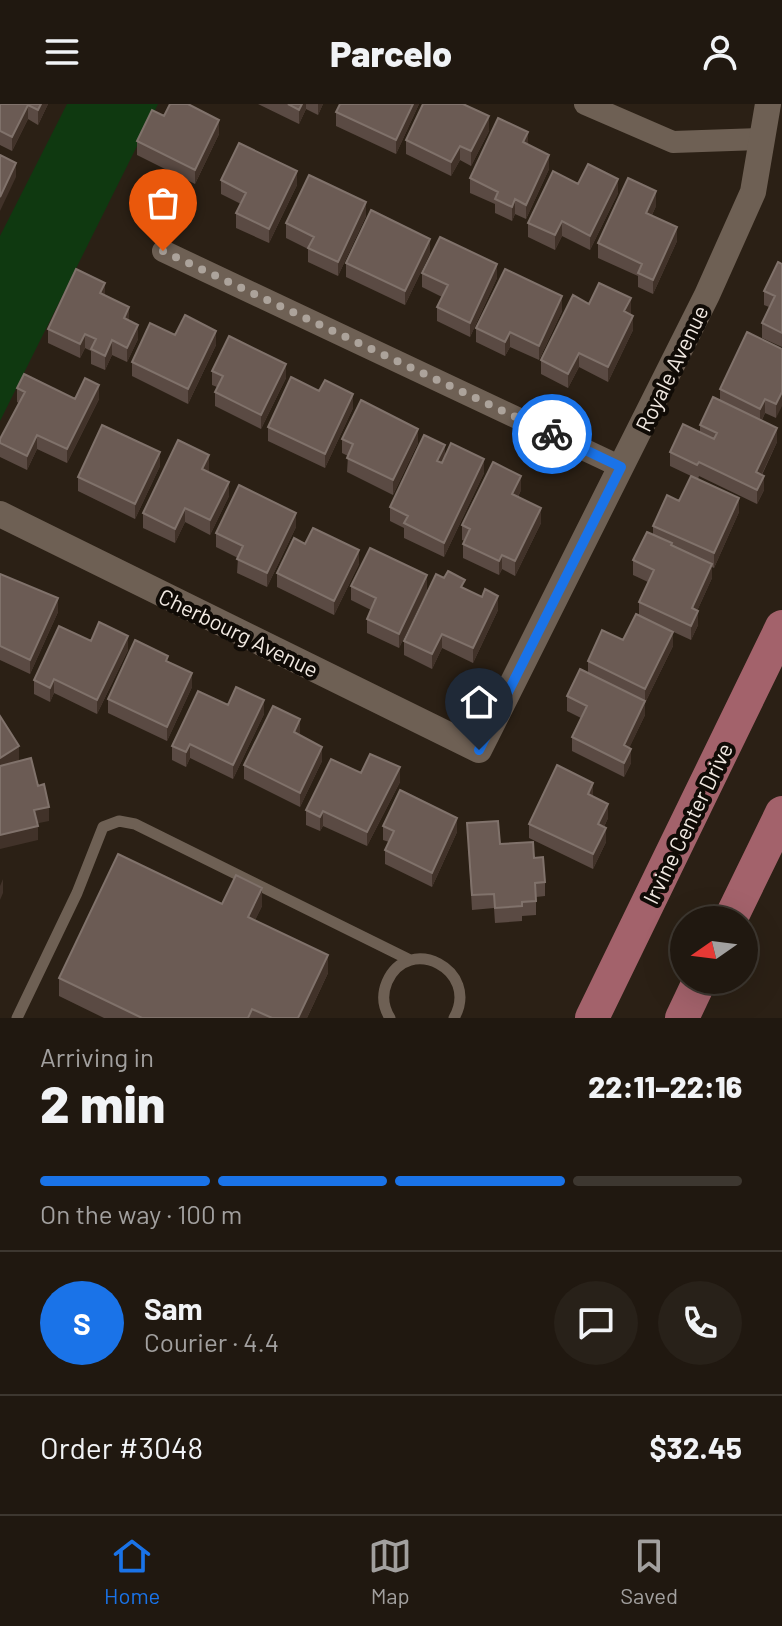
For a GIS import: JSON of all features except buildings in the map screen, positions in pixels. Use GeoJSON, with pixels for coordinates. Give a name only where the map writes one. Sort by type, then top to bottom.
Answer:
{"type":"FeatureCollection","features":[{"type":"Feature","properties":{"kind":"main road","name":"Irvine Center Drive"},"geometry":{"type":"LineString","coordinates":[[592,1018],[782,627]]}},
{"type":"Feature","properties":{"kind":"main road"},"geometry":{"type":"LineString","coordinates":[[737,906],[782,813]]}},
{"type":"Feature","properties":{"kind":"main road"},"geometry":{"type":"LineString","coordinates":[[682,1018],[693,994]]}},
{"type":"Feature","properties":{"kind":"street"},"geometry":{"type":"LineString","coordinates":[[585,104],[673,142],[760,139]]}},
{"type":"Feature","properties":{"kind":"street","name":"Royale Avenue"},"geometry":{"type":"LineString","coordinates":[[479,750],[707,295],[753,192],[768,104]]}},
{"type":"Feature","properties":{"kind":"street"},"geometry":{"type":"LineString","coordinates":[[163,251],[621,467]]}},
{"type":"Feature","properties":{"kind":"street","name":"Cherbourg Avenue"},"geometry":{"type":"LineString","coordinates":[[0,514],[479,750]]}},
{"type":"Feature","properties":{"kind":"lane"},"geometry":{"type":"LineString","coordinates":[[17,1018],[83,880],[103,827],[119,821],[135,824],[410,960],[434,961],[454,976],[460,999],[454,1018]]}},
{"type":"Feature","properties":{"kind":"lane"},"geometry":{"type":"LineString","coordinates":[[390,1018],[383,1001],[384,988],[389,976],[410,960]]}},
{"type":"Feature","properties":{"kind":"green space"},"geometry":{"type":"Polygon","coordinates":[[[67,104],[158,104],[0,421],[0,236],[67,104]]]}},
{"type":"Feature","properties":{"kind":"way so far"},"geometry":{"type":"LineString","coordinates":[[163,251],[552,434]]}},
{"type":"Feature","properties":{"kind":"route"},"geometry":{"type":"LineString","coordinates":[[479,750],[621,467],[552,434]]}}]}
